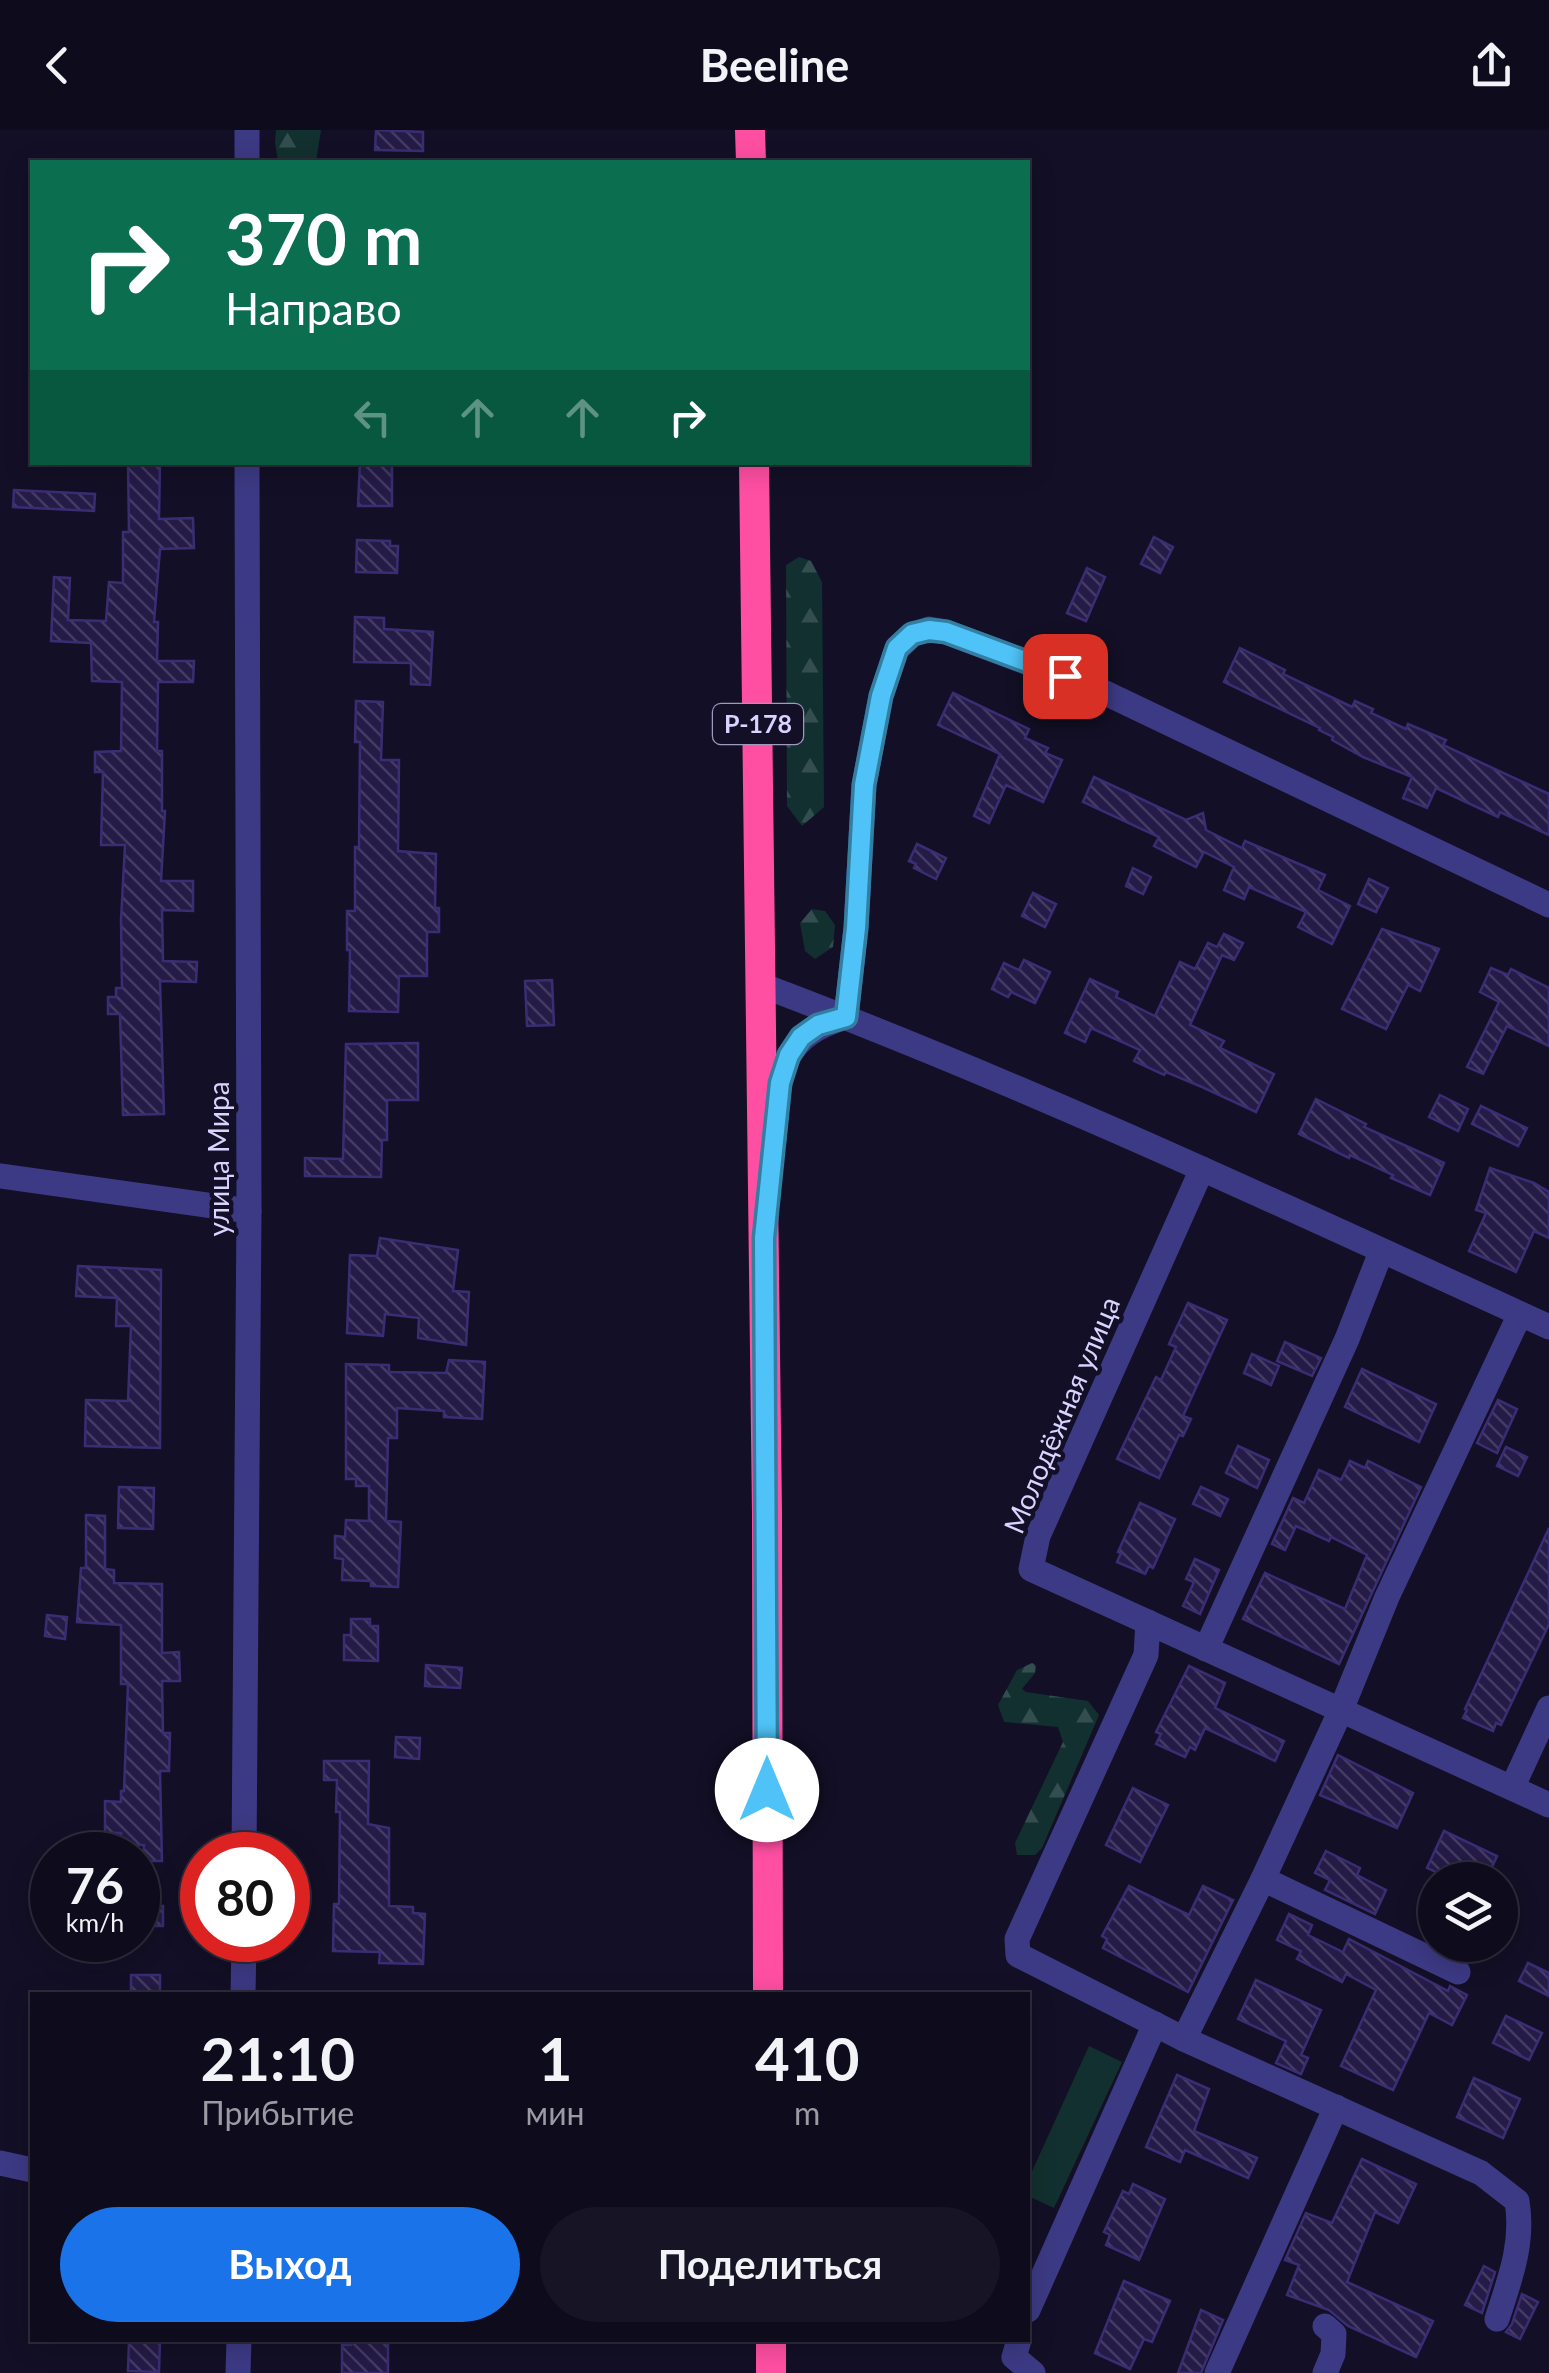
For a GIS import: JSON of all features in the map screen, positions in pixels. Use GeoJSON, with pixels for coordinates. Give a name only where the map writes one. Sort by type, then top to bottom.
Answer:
{"type":"FeatureCollection","features":[{"type":"Feature","properties":{"kind":"highway"},"geometry":{"type":"LineString","coordinates":[[750,130],[751,160]]}},
{"type":"Feature","properties":{"kind":"highway","name":"Р-178"},"geometry":{"type":"LineString","coordinates":[[754,465],[768,1992]]}},
{"type":"Feature","properties":{"kind":"highway"},"geometry":{"type":"LineString","coordinates":[[771,2342],[771,2373]]}},
{"type":"Feature","properties":{"kind":"street"},"geometry":{"type":"LineString","coordinates":[[247,160],[248,130]]}},
{"type":"Feature","properties":{"kind":"street","name":"улица Мира"},"geometry":{"type":"LineString","coordinates":[[244,1832],[249,1211],[248,465]]}},
{"type":"Feature","properties":{"kind":"street"},"geometry":{"type":"LineString","coordinates":[[846,1017],[856,928],[864,785],[881,696],[897,648],[912,634],[929,630],[946,632],[1095,688],[1549,905]]}},
{"type":"Feature","properties":{"kind":"street"},"geometry":{"type":"LineString","coordinates":[[761,985],[846,1017],[1202,1169],[1549,1327]]}},
{"type":"Feature","properties":{"kind":"street"},"geometry":{"type":"LineString","coordinates":[[764,1238],[780,1083],[789,1055],[801,1037],[818,1025],[846,1017]]}},
{"type":"Feature","properties":{"kind":"street","name":"Молодёжная улица"},"geometry":{"type":"LineString","coordinates":[[1202,1169],[1038,1536],[1031,1569],[1549,1805]]}},
{"type":"Feature","properties":{"kind":"street"},"geometry":{"type":"LineString","coordinates":[[0,1176],[249,1211]]}},
{"type":"Feature","properties":{"kind":"street"},"geometry":{"type":"LineString","coordinates":[[1206,1648],[1347,1339],[1382,1252]]}},
{"type":"Feature","properties":{"kind":"street"},"geometry":{"type":"LineString","coordinates":[[1184,2038],[1264,1880],[1387,1597],[1520,1314]]}},
{"type":"Feature","properties":{"kind":"street"},"geometry":{"type":"LineString","coordinates":[[1148,1622],[1146,1656],[1017,1939],[1018,1956],[1184,2038],[1481,2173],[1517,2201],[1522,2227],[1514,2268],[1497,2319]]}},
{"type":"Feature","properties":{"kind":"street"},"geometry":{"type":"LineString","coordinates":[[1512,1788],[1549,1708]]}},
{"type":"Feature","properties":{"kind":"street"},"geometry":{"type":"LineString","coordinates":[[1264,1880],[1458,1972]]}},
{"type":"Feature","properties":{"kind":"street"},"geometry":{"type":"LineString","coordinates":[[243,1992],[244,1962]]}},
{"type":"Feature","properties":{"kind":"street"},"geometry":{"type":"LineString","coordinates":[[1030,2305],[1155,2024]]}},
{"type":"Feature","properties":{"kind":"street"},"geometry":{"type":"LineString","coordinates":[[1217,2373],[1336,2106]]}},
{"type":"Feature","properties":{"kind":"street"},"geometry":{"type":"LineString","coordinates":[[0,2162],[30,2170]]}},
{"type":"Feature","properties":{"kind":"street"},"geometry":{"type":"LineString","coordinates":[[1325,2373],[1335,2344],[1334,2334],[1326,2326]]}},
{"type":"Feature","properties":{"kind":"street"},"geometry":{"type":"LineString","coordinates":[[238,2342],[238,2373]]}},
{"type":"Feature","properties":{"kind":"green space"},"geometry":{"type":"Polygon","coordinates":[[[276,130],[321,130],[316,160],[278,160],[276,130]]]}},
{"type":"Feature","properties":{"kind":"green space"},"geometry":{"type":"Polygon","coordinates":[[[799,557],[811,561],[822,582],[824,807],[802,826],[787,806],[786,565],[799,557]]]}},
{"type":"Feature","properties":{"kind":"green space"},"geometry":{"type":"Polygon","coordinates":[[[812,909],[825,911],[835,925],[833,947],[815,959],[805,951],[800,923],[812,909]]]}},
{"type":"Feature","properties":{"kind":"green space"},"geometry":{"type":"Polygon","coordinates":[[[1036,1665],[1035,1673],[1022,1689],[1088,1701],[1099,1715],[1042,1848],[1035,1855],[1017,1855],[1015,1843],[1063,1742],[1058,1727],[1004,1722],[998,1705],[1017,1670],[1036,1665]]]}},
{"type":"Feature","properties":{"kind":"green space"},"geometry":{"type":"Polygon","coordinates":[[[1089,2046],[1122,2062],[1054,2208],[1030,2197],[1030,2176],[1089,2046]]]}},
{"type":"Feature","properties":{"kind":"building"},"geometry":{"type":"Polygon","coordinates":[[[376,130],[423,132],[423,151],[375,150],[376,130]]]}},
{"type":"Feature","properties":{"kind":"building"},"geometry":{"type":"Polygon","coordinates":[[[128,465],[160,465],[159,519],[193,518],[194,548],[160,549],[154,622],[158,622],[157,661],[194,661],[193,682],[158,682],[157,751],[162,751],[165,811],[161,881],[193,881],[193,911],[162,910],[163,961],[197,962],[196,982],[160,981],[164,1114],[123,1115],[120,1014],[108,1014],[108,997],[116,997],[116,988],[122,988],[125,845],[101,845],[103,772],[95,772],[95,752],[121,751],[122,682],[92,681],[91,643],[51,641],[54,577],[70,578],[68,620],[106,621],[109,582],[123,583],[123,532],[129,532],[128,465]]]}},
{"type":"Feature","properties":{"kind":"building"},"geometry":{"type":"Polygon","coordinates":[[[360,465],[392,465],[392,506],[358,506],[360,465]]]}},
{"type":"Feature","properties":{"kind":"building"},"geometry":{"type":"Polygon","coordinates":[[[14,490],[95,494],[94,511],[13,507],[14,490]]]}},
{"type":"Feature","properties":{"kind":"building"},"geometry":{"type":"Polygon","coordinates":[[[1154,537],[1173,547],[1160,573],[1141,564],[1154,537]]]}},
{"type":"Feature","properties":{"kind":"building"},"geometry":{"type":"Polygon","coordinates":[[[357,540],[390,541],[390,546],[398,546],[397,573],[356,572],[357,540]]]}},
{"type":"Feature","properties":{"kind":"building"},"geometry":{"type":"Polygon","coordinates":[[[1087,568],[1105,577],[1086,621],[1067,613],[1087,568]]]}},
{"type":"Feature","properties":{"kind":"building"},"geometry":{"type":"Polygon","coordinates":[[[355,617],[384,618],[384,629],[433,632],[430,685],[411,684],[411,663],[354,662],[355,617]]]}},
{"type":"Feature","properties":{"kind":"building"},"geometry":{"type":"Polygon","coordinates":[[[1240,648],[1352,707],[1355,701],[1406,729],[1408,724],[1446,740],[1443,745],[1549,794],[1549,835],[1436,788],[1427,808],[1403,798],[1412,777],[1363,757],[1332,740],[1320,728],[1224,682],[1240,648]]]}},
{"type":"Feature","properties":{"kind":"building"},"geometry":{"type":"Polygon","coordinates":[[[953,693],[1029,729],[1025,738],[1048,748],[1045,753],[1062,760],[1043,802],[1006,785],[989,823],[974,816],[1000,754],[938,725],[953,693]]]}},
{"type":"Feature","properties":{"kind":"building"},"geometry":{"type":"Polygon","coordinates":[[[356,701],[383,702],[381,760],[399,760],[398,851],[436,854],[435,908],[439,908],[439,932],[427,932],[427,976],[399,976],[398,1012],[349,1011],[347,911],[355,911],[355,847],[359,847],[360,742],[355,742],[356,701]]]}},
{"type":"Feature","properties":{"kind":"building"},"geometry":{"type":"Polygon","coordinates":[[[1094,777],[1186,820],[1203,813],[1206,830],[1242,848],[1245,841],[1325,875],[1318,890],[1350,906],[1332,944],[1298,927],[1306,912],[1249,887],[1244,899],[1224,890],[1234,867],[1204,852],[1196,867],[1154,846],[1159,837],[1083,802],[1094,777]]]}},
{"type":"Feature","properties":{"kind":"building"},"geometry":{"type":"Polygon","coordinates":[[[917,844],[946,858],[936,879],[914,868],[916,864],[909,861],[917,844]]]}},
{"type":"Feature","properties":{"kind":"building"},"geometry":{"type":"Polygon","coordinates":[[[1133,868],[1151,877],[1143,894],[1126,886],[1133,868]]]}},
{"type":"Feature","properties":{"kind":"building"},"geometry":{"type":"Polygon","coordinates":[[[1369,879],[1388,888],[1376,912],[1358,904],[1369,879]]]}},
{"type":"Feature","properties":{"kind":"building"},"geometry":{"type":"Polygon","coordinates":[[[1033,893],[1056,904],[1045,927],[1022,916],[1033,893]]]}},
{"type":"Feature","properties":{"kind":"building"},"geometry":{"type":"Polygon","coordinates":[[[1382,929],[1439,949],[1420,991],[1408,985],[1386,1029],[1342,1009],[1382,929]]]}},
{"type":"Feature","properties":{"kind":"building"},"geometry":{"type":"Polygon","coordinates":[[[1224,934],[1243,943],[1234,960],[1222,955],[1190,1025],[1224,1041],[1220,1048],[1274,1074],[1256,1112],[1134,1061],[1140,1050],[1091,1028],[1085,1042],[1065,1033],[1090,979],[1155,1016],[1180,962],[1195,969],[1208,943],[1217,947],[1224,934]]]}},
{"type":"Feature","properties":{"kind":"building"},"geometry":{"type":"Polygon","coordinates":[[[1024,960],[1050,972],[1035,1003],[1011,992],[1008,997],[992,989],[1004,963],[1019,970],[1024,960]]]}},
{"type":"Feature","properties":{"kind":"building"},"geometry":{"type":"Polygon","coordinates":[[[1491,968],[1508,975],[1511,969],[1549,988],[1549,1046],[1507,1026],[1483,1074],[1467,1067],[1499,1002],[1480,992],[1491,968]]]}},
{"type":"Feature","properties":{"kind":"building"},"geometry":{"type":"Polygon","coordinates":[[[552,980],[554,1025],[527,1026],[525,981],[552,980]]]}},
{"type":"Feature","properties":{"kind":"building"},"geometry":{"type":"Polygon","coordinates":[[[418,1043],[418,1100],[387,1100],[387,1140],[382,1140],[381,1177],[305,1176],[305,1158],[343,1159],[346,1044],[418,1043]]]}},
{"type":"Feature","properties":{"kind":"building"},"geometry":{"type":"Polygon","coordinates":[[[1440,1095],[1468,1109],[1458,1131],[1429,1117],[1440,1095]]]}},
{"type":"Feature","properties":{"kind":"building"},"geometry":{"type":"Polygon","coordinates":[[[1316,1099],[1366,1124],[1364,1127],[1444,1163],[1430,1195],[1299,1134],[1316,1099]]]}},
{"type":"Feature","properties":{"kind":"building"},"geometry":{"type":"Polygon","coordinates":[[[1481,1106],[1527,1128],[1518,1146],[1472,1124],[1481,1106]]]}},
{"type":"Feature","properties":{"kind":"building"},"geometry":{"type":"Polygon","coordinates":[[[1490,1168],[1549,1192],[1549,1238],[1534,1231],[1516,1272],[1469,1251],[1486,1213],[1476,1210],[1490,1168]]]}},
{"type":"Feature","properties":{"kind":"building"},"geometry":{"type":"Polygon","coordinates":[[[380,1238],[458,1250],[453,1291],[469,1292],[466,1345],[418,1338],[419,1318],[385,1314],[383,1336],[347,1333],[350,1255],[377,1256],[380,1238]]]}},
{"type":"Feature","properties":{"kind":"building"},"geometry":{"type":"Polygon","coordinates":[[[78,1266],[161,1270],[160,1448],[85,1446],[86,1400],[128,1401],[131,1326],[116,1326],[117,1298],[76,1296],[78,1266]]]}},
{"type":"Feature","properties":{"kind":"building"},"geometry":{"type":"Polygon","coordinates":[[[1188,1303],[1227,1320],[1183,1416],[1191,1419],[1159,1478],[1117,1459],[1156,1377],[1161,1380],[1176,1347],[1169,1344],[1188,1303]]]}},
{"type":"Feature","properties":{"kind":"building"},"geometry":{"type":"Polygon","coordinates":[[[1285,1342],[1321,1358],[1312,1376],[1277,1361],[1285,1342]]]}},
{"type":"Feature","properties":{"kind":"building"},"geometry":{"type":"Polygon","coordinates":[[[1252,1354],[1279,1366],[1271,1385],[1244,1373],[1252,1354]]]}},
{"type":"Feature","properties":{"kind":"building"},"geometry":{"type":"Polygon","coordinates":[[[449,1360],[485,1362],[482,1419],[444,1417],[444,1411],[397,1408],[397,1438],[388,1438],[386,1521],[401,1522],[398,1587],[342,1580],[343,1559],[335,1558],[335,1536],[345,1537],[346,1520],[369,1521],[369,1486],[356,1486],[356,1479],[346,1479],[346,1364],[389,1365],[389,1372],[446,1373],[449,1360]]]}},
{"type":"Feature","properties":{"kind":"building"},"geometry":{"type":"Polygon","coordinates":[[[1362,1369],[1436,1404],[1419,1442],[1345,1407],[1362,1369]]]}},
{"type":"Feature","properties":{"kind":"building"},"geometry":{"type":"Polygon","coordinates":[[[1498,1400],[1517,1409],[1497,1453],[1477,1443],[1498,1400]]]}},
{"type":"Feature","properties":{"kind":"building"},"geometry":{"type":"Polygon","coordinates":[[[1238,1446],[1269,1460],[1257,1488],[1226,1473],[1238,1446]]]}},
{"type":"Feature","properties":{"kind":"building"},"geometry":{"type":"Polygon","coordinates":[[[1506,1447],[1527,1457],[1518,1476],[1497,1466],[1506,1447]]]}},
{"type":"Feature","properties":{"kind":"building"},"geometry":{"type":"Polygon","coordinates":[[[1350,1461],[1365,1468],[1368,1461],[1421,1487],[1339,1664],[1243,1619],[1265,1573],[1345,1609],[1367,1555],[1331,1537],[1329,1541],[1296,1526],[1285,1550],[1272,1544],[1293,1498],[1304,1503],[1319,1470],[1341,1480],[1350,1461]]]}},
{"type":"Feature","properties":{"kind":"building"},"geometry":{"type":"Polygon","coordinates":[[[119,1487],[154,1488],[153,1529],[118,1528],[119,1487]]]}},
{"type":"Feature","properties":{"kind":"building"},"geometry":{"type":"Polygon","coordinates":[[[1201,1487],[1228,1499],[1220,1516],[1193,1504],[1201,1487]]]}},
{"type":"Feature","properties":{"kind":"building"},"geometry":{"type":"Polygon","coordinates":[[[1140,1503],[1175,1519],[1153,1568],[1149,1566],[1145,1574],[1117,1562],[1140,1503]]]}},
{"type":"Feature","properties":{"kind":"building"},"geometry":{"type":"Polygon","coordinates":[[[86,1515],[105,1516],[105,1569],[114,1570],[114,1583],[162,1584],[162,1653],[179,1652],[180,1681],[162,1681],[163,1733],[170,1733],[169,1771],[160,1771],[162,1861],[160,1832],[105,1832],[105,1801],[121,1802],[124,1791],[128,1684],[121,1684],[121,1625],[77,1622],[81,1568],[86,1568],[86,1515]]]}},
{"type":"Feature","properties":{"kind":"building"},"geometry":{"type":"Polygon","coordinates":[[[1549,1528],[1549,1624],[1501,1725],[1496,1723],[1493,1731],[1463,1718],[1465,1709],[1549,1528]]]}},
{"type":"Feature","properties":{"kind":"building"},"geometry":{"type":"Polygon","coordinates":[[[1195,1559],[1219,1570],[1200,1614],[1183,1606],[1194,1582],[1186,1579],[1195,1559]]]}},
{"type":"Feature","properties":{"kind":"building"},"geometry":{"type":"Polygon","coordinates":[[[47,1615],[67,1617],[65,1639],[45,1636],[47,1615]]]}},
{"type":"Feature","properties":{"kind":"building"},"geometry":{"type":"Polygon","coordinates":[[[351,1619],[370,1619],[370,1626],[378,1626],[378,1661],[344,1660],[344,1635],[351,1635],[351,1619]]]}},
{"type":"Feature","properties":{"kind":"building"},"geometry":{"type":"Polygon","coordinates":[[[426,1665],[462,1668],[460,1688],[425,1686],[426,1665]]]}},
{"type":"Feature","properties":{"kind":"building"},"geometry":{"type":"Polygon","coordinates":[[[1189,1666],[1225,1683],[1215,1708],[1284,1741],[1275,1761],[1205,1728],[1195,1750],[1190,1747],[1185,1757],[1156,1744],[1161,1734],[1156,1732],[1189,1666]]]}},
{"type":"Feature","properties":{"kind":"building"},"geometry":{"type":"Polygon","coordinates":[[[396,1737],[420,1738],[419,1759],[395,1757],[396,1737]]]}},
{"type":"Feature","properties":{"kind":"building"},"geometry":{"type":"Polygon","coordinates":[[[1338,1755],[1413,1793],[1397,1828],[1320,1795],[1338,1755]]]}},
{"type":"Feature","properties":{"kind":"building"},"geometry":{"type":"Polygon","coordinates":[[[324,1761],[369,1761],[368,1824],[389,1828],[389,1906],[413,1907],[413,1913],[425,1914],[423,1964],[379,1963],[380,1952],[333,1951],[334,1904],[339,1904],[340,1812],[336,1812],[337,1780],[324,1780],[324,1761]]]}},
{"type":"Feature","properties":{"kind":"building"},"geometry":{"type":"Polygon","coordinates":[[[1133,1788],[1168,1805],[1140,1862],[1106,1845],[1133,1788]]]}},
{"type":"Feature","properties":{"kind":"building"},"geometry":{"type":"Polygon","coordinates":[[[1444,1831],[1497,1856],[1494,1862],[1430,1862],[1444,1831]]]}},
{"type":"Feature","properties":{"kind":"building"},"geometry":{"type":"Polygon","coordinates":[[[1326,1851],[1360,1868],[1357,1875],[1386,1890],[1375,1914],[1325,1890],[1330,1880],[1315,1873],[1326,1851]]]}},
{"type":"Feature","properties":{"kind":"building"},"geometry":{"type":"Polygon","coordinates":[[[1129,1886],[1189,1915],[1203,1886],[1233,1900],[1188,1992],[1103,1948],[1107,1939],[1102,1936],[1129,1886]]]}},
{"type":"Feature","properties":{"kind":"building"},"geometry":{"type":"Polygon","coordinates":[[[1289,1914],[1312,1925],[1308,1935],[1343,1952],[1349,1939],[1448,1991],[1450,1986],[1467,1995],[1452,2025],[1429,2013],[1393,2090],[1341,2066],[1376,1990],[1346,1974],[1342,1982],[1297,1959],[1301,1951],[1277,1940],[1289,1914]]]}},
{"type":"Feature","properties":{"kind":"building"},"geometry":{"type":"Polygon","coordinates":[[[1528,1963],[1549,1973],[1549,1996],[1519,1981],[1528,1963]]]}},
{"type":"Feature","properties":{"kind":"building"},"geometry":{"type":"Polygon","coordinates":[[[131,1975],[160,1975],[160,1992],[131,1992],[131,1975]]]}},
{"type":"Feature","properties":{"kind":"building"},"geometry":{"type":"Polygon","coordinates":[[[1256,1980],[1321,2010],[1301,2055],[1308,2058],[1301,2074],[1276,2063],[1286,2041],[1238,2019],[1256,1980]]]}},
{"type":"Feature","properties":{"kind":"building"},"geometry":{"type":"Polygon","coordinates":[[[1506,2016],[1542,2033],[1529,2060],[1493,2043],[1506,2016]]]}},
{"type":"Feature","properties":{"kind":"building"},"geometry":{"type":"Polygon","coordinates":[[[1177,2075],[1209,2089],[1194,2131],[1257,2158],[1248,2178],[1185,2150],[1180,2162],[1146,2147],[1177,2075]]]}},
{"type":"Feature","properties":{"kind":"building"},"geometry":{"type":"Polygon","coordinates":[[[1474,2078],[1520,2099],[1503,2138],[1457,2117],[1474,2078]]]}},
{"type":"Feature","properties":{"kind":"building"},"geometry":{"type":"Polygon","coordinates":[[[1362,2159],[1416,2184],[1398,2223],[1375,2212],[1347,2282],[1433,2321],[1416,2357],[1348,2326],[1329,2310],[1287,2295],[1299,2265],[1285,2260],[1306,2213],[1332,2223],[1362,2159]]]}},
{"type":"Feature","properties":{"kind":"building"},"geometry":{"type":"Polygon","coordinates":[[[1133,2184],[1165,2199],[1139,2260],[1106,2245],[1110,2235],[1104,2232],[1123,2191],[1129,2194],[1133,2184]]]}},
{"type":"Feature","properties":{"kind":"building"},"geometry":{"type":"Polygon","coordinates":[[[1484,2266],[1495,2272],[1482,2313],[1465,2305],[1484,2266]]]}},
{"type":"Feature","properties":{"kind":"building"},"geometry":{"type":"Polygon","coordinates":[[[1124,2281],[1170,2301],[1152,2342],[1144,2339],[1130,2369],[1095,2353],[1124,2281]]]}},
{"type":"Feature","properties":{"kind":"building"},"geometry":{"type":"Polygon","coordinates":[[[1522,2294],[1538,2302],[1520,2339],[1506,2332],[1522,2294]]]}},
{"type":"Feature","properties":{"kind":"building"},"geometry":{"type":"Polygon","coordinates":[[[1201,2310],[1223,2320],[1201,2373],[1178,2373],[1201,2310]]]}},
{"type":"Feature","properties":{"kind":"building"},"geometry":{"type":"Polygon","coordinates":[[[129,2342],[160,2342],[159,2372],[128,2371],[129,2342]]]}},
{"type":"Feature","properties":{"kind":"building"},"geometry":{"type":"Polygon","coordinates":[[[388,2342],[388,2373],[342,2373],[342,2345],[388,2342]]]}},
{"type":"Feature","properties":{"kind":"route"},"geometry":{"type":"LineString","coordinates":[[767,1790],[764,1238],[780,1083],[789,1055],[801,1037],[818,1025],[846,1017],[856,928],[864,785],[881,696],[897,648],[912,634],[929,630],[946,632],[1065,676]]}}]}
